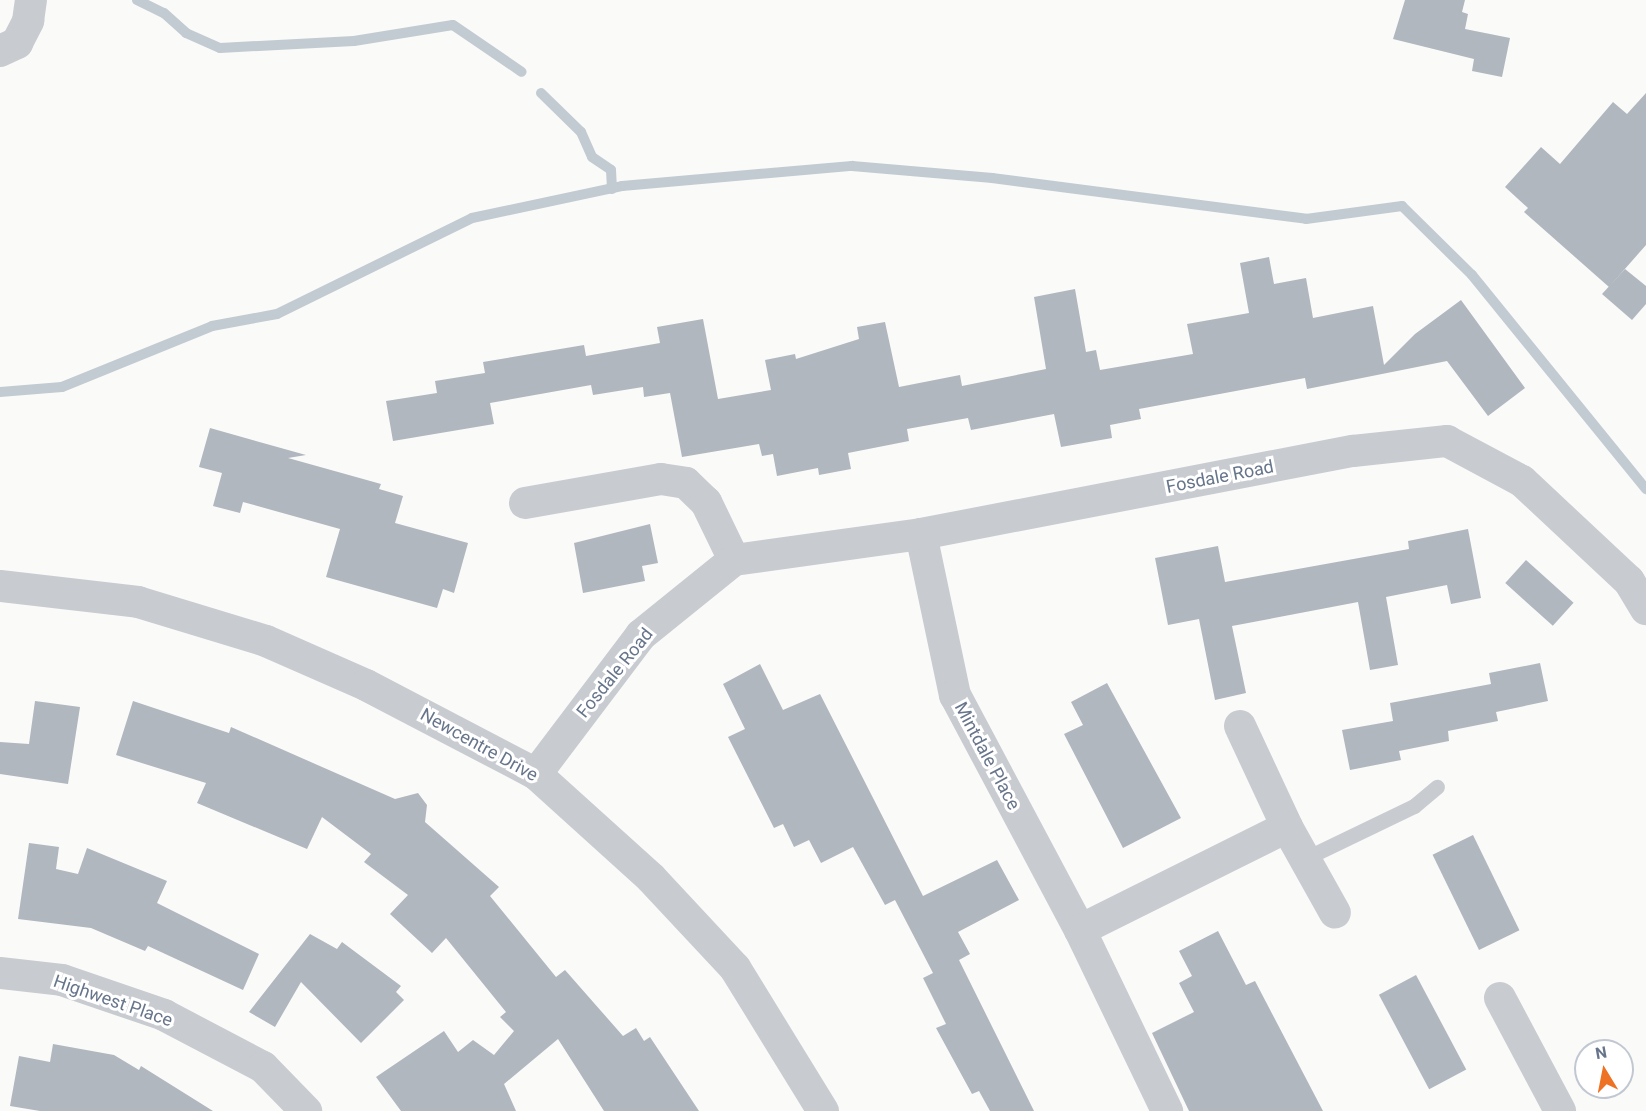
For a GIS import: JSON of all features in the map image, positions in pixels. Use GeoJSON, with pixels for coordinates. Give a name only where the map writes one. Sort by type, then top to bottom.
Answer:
{"type":"FeatureCollection","features":[{"type":"Feature","properties":{"kind":"street"},"geometry":{"type":"LineString","coordinates":[[0,51],[17,43],[28,21],[31,0]]}},
{"type":"Feature","properties":{"kind":"street","name":"Fosdale Road"},"geometry":{"type":"LineString","coordinates":[[536,774],[641,635],[734,560],[921,534],[1353,451],[1447,441],[1522,481],[1629,581],[1646,609]]}},
{"type":"Feature","properties":{"kind":"street"},"geometry":{"type":"LineString","coordinates":[[525,503],[661,479],[686,483],[706,502],[734,560]]}},
{"type":"Feature","properties":{"kind":"street","name":"Mintdale Place"},"geometry":{"type":"LineString","coordinates":[[921,534],[955,695],[1080,930],[1167,1111]]}},
{"type":"Feature","properties":{"kind":"street","name":"Newcentre Drive"},"geometry":{"type":"LineString","coordinates":[[0,586],[138,602],[266,641],[366,685],[536,774],[651,878],[735,968],[823,1111]]}},
{"type":"Feature","properties":{"kind":"street"},"geometry":{"type":"LineString","coordinates":[[1240,726],[1287,827],[1335,913]]}},
{"type":"Feature","properties":{"kind":"street"},"geometry":{"type":"LineString","coordinates":[[1080,930],[1287,827]]}},
{"type":"Feature","properties":{"kind":"street","name":"Highwest Place"},"geometry":{"type":"LineString","coordinates":[[0,973],[62,980],[164,1015],[263,1067],[306,1111]]}},
{"type":"Feature","properties":{"kind":"street"},"geometry":{"type":"LineString","coordinates":[[1500,998],[1557,1110]]}},
{"type":"Feature","properties":{"kind":"lane"},"geometry":{"type":"LineString","coordinates":[[1304,859],[1414,806],[1437,787]]}},
{"type":"Feature","properties":{"kind":"building"},"geometry":{"type":"Polygon","coordinates":[[[1405,0],[1465,0],[1462,12],[1468,14],[1465,29],[1510,38],[1502,77],[1472,71],[1474,59],[1393,39],[1405,0]]]}},
{"type":"Feature","properties":{"kind":"building"},"geometry":{"type":"Polygon","coordinates":[[[1646,93],[1646,245],[1609,287],[1524,212],[1528,208],[1505,187],[1541,147],[1560,164],[1613,102],[1627,114],[1646,93]]]}},
{"type":"Feature","properties":{"kind":"building"},"geometry":{"type":"Polygon","coordinates":[[[1269,257],[1274,284],[1306,278],[1313,318],[1373,306],[1384,365],[1415,334],[1461,300],[1525,388],[1488,416],[1447,361],[1307,389],[1305,378],[1139,409],[1141,419],[1110,425],[1112,438],[1061,447],[1054,414],[971,430],[968,418],[907,429],[909,441],[848,453],[851,469],[819,475],[818,468],[777,476],[773,454],[762,456],[759,444],[682,457],[670,393],[644,397],[643,387],[593,395],[591,385],[490,403],[494,424],[393,441],[386,401],[437,393],[435,381],[485,373],[483,362],[584,345],[586,356],[660,343],[657,327],[703,319],[718,399],[771,390],[765,360],[795,354],[796,359],[859,339],[857,327],[885,322],[899,387],[960,375],[962,386],[1046,369],[1034,297],[1075,289],[1086,352],[1096,350],[1100,370],[1193,354],[1187,324],[1249,313],[1240,263],[1269,257]]]}},
{"type":"Feature","properties":{"kind":"building"},"geometry":{"type":"Polygon","coordinates":[[[1625,269],[1646,286],[1646,304],[1632,320],[1602,294],[1625,269]]]}},
{"type":"Feature","properties":{"kind":"building"},"geometry":{"type":"Polygon","coordinates":[[[210,428],[306,455],[288,458],[381,484],[379,489],[403,496],[395,523],[468,543],[454,593],[443,589],[437,608],[326,577],[340,529],[243,502],[240,513],[213,506],[222,473],[199,467],[210,428]]]}},
{"type":"Feature","properties":{"kind":"building"},"geometry":{"type":"Polygon","coordinates":[[[650,524],[658,563],[642,566],[645,581],[583,593],[574,543],[650,524]]]}},
{"type":"Feature","properties":{"kind":"building"},"geometry":{"type":"Polygon","coordinates":[[[1468,529],[1481,598],[1451,604],[1447,585],[1386,597],[1398,665],[1370,670],[1358,602],[1232,626],[1246,693],[1215,700],[1199,619],[1168,625],[1155,558],[1218,546],[1225,582],[1409,549],[1408,541],[1468,529]]]}},
{"type":"Feature","properties":{"kind":"building"},"geometry":{"type":"Polygon","coordinates":[[[1526,560],[1574,603],[1553,626],[1505,583],[1526,560]]]}},
{"type":"Feature","properties":{"kind":"building"},"geometry":{"type":"Polygon","coordinates":[[[1540,663],[1548,701],[1496,712],[1498,721],[1448,731],[1449,741],[1399,751],[1401,760],[1350,770],[1342,730],[1393,721],[1390,703],[1491,684],[1489,673],[1540,663]]]}},
{"type":"Feature","properties":{"kind":"building"},"geometry":{"type":"Polygon","coordinates":[[[760,664],[783,710],[820,694],[923,896],[997,860],[1019,900],[958,932],[970,954],[959,960],[1034,1111],[990,1111],[979,1091],[972,1094],[936,1028],[946,1024],[923,978],[933,973],[895,900],[885,905],[853,847],[821,863],[809,840],[794,847],[783,824],[774,828],[728,737],[745,729],[723,684],[760,664]]]}},
{"type":"Feature","properties":{"kind":"building"},"geometry":{"type":"Polygon","coordinates":[[[1107,683],[1181,818],[1123,848],[1064,734],[1083,725],[1071,702],[1107,683]]]}},
{"type":"Feature","properties":{"kind":"building"},"geometry":{"type":"Polygon","coordinates":[[[35,701],[80,707],[68,784],[0,774],[0,742],[29,744],[35,701]]]}},
{"type":"Feature","properties":{"kind":"building"},"geometry":{"type":"Polygon","coordinates":[[[133,701],[229,733],[231,727],[395,799],[418,793],[427,805],[425,822],[499,887],[490,896],[556,977],[565,970],[623,1036],[636,1028],[644,1041],[650,1037],[699,1111],[604,1111],[558,1039],[504,1084],[516,1111],[401,1111],[376,1077],[444,1031],[458,1052],[473,1040],[494,1055],[514,1031],[500,1017],[506,1012],[446,938],[432,953],[390,914],[408,895],[364,862],[371,854],[322,817],[307,849],[197,803],[206,783],[116,755],[133,701]]]}},
{"type":"Feature","properties":{"kind":"building"},"geometry":{"type":"Polygon","coordinates":[[[1473,835],[1519,930],[1479,950],[1433,855],[1473,835]]]}},
{"type":"Feature","properties":{"kind":"building"},"geometry":{"type":"Polygon","coordinates":[[[29,843],[59,847],[56,869],[78,874],[87,848],[167,881],[157,903],[259,954],[243,990],[148,946],[145,951],[91,928],[18,919],[29,843]]]}},
{"type":"Feature","properties":{"kind":"building"},"geometry":{"type":"Polygon","coordinates":[[[1218,931],[1246,985],[1255,981],[1323,1111],[1189,1111],[1152,1033],[1194,1012],[1179,983],[1192,976],[1179,951],[1218,931]]]}},
{"type":"Feature","properties":{"kind":"building"},"geometry":{"type":"Polygon","coordinates":[[[310,934],[337,949],[342,942],[401,986],[396,992],[404,1000],[361,1043],[301,982],[275,1027],[249,1012],[310,934]]]}},
{"type":"Feature","properties":{"kind":"building"},"geometry":{"type":"Polygon","coordinates":[[[1416,975],[1466,1069],[1429,1089],[1379,995],[1416,975]]]}},
{"type":"Feature","properties":{"kind":"building"},"geometry":{"type":"Polygon","coordinates":[[[53,1044],[114,1055],[139,1070],[141,1066],[213,1111],[40,1111],[10,1106],[19,1056],[50,1062],[53,1044]]]}},
{"type":"Feature","properties":{"kind":"waterway"},"geometry":{"type":"LineString","coordinates":[[137,0],[164,13],[186,33],[220,48],[354,41],[453,25],[522,72]]}},
{"type":"Feature","properties":{"kind":"waterway"},"geometry":{"type":"LineString","coordinates":[[541,93],[581,132],[592,157],[611,170],[612,189]]}},
{"type":"Feature","properties":{"kind":"waterway"},"geometry":{"type":"LineString","coordinates":[[0,392],[62,387],[212,326],[277,314],[472,218],[622,186],[852,166],[992,178],[1306,219],[1402,206],[1472,275],[1646,489]]}}]}
